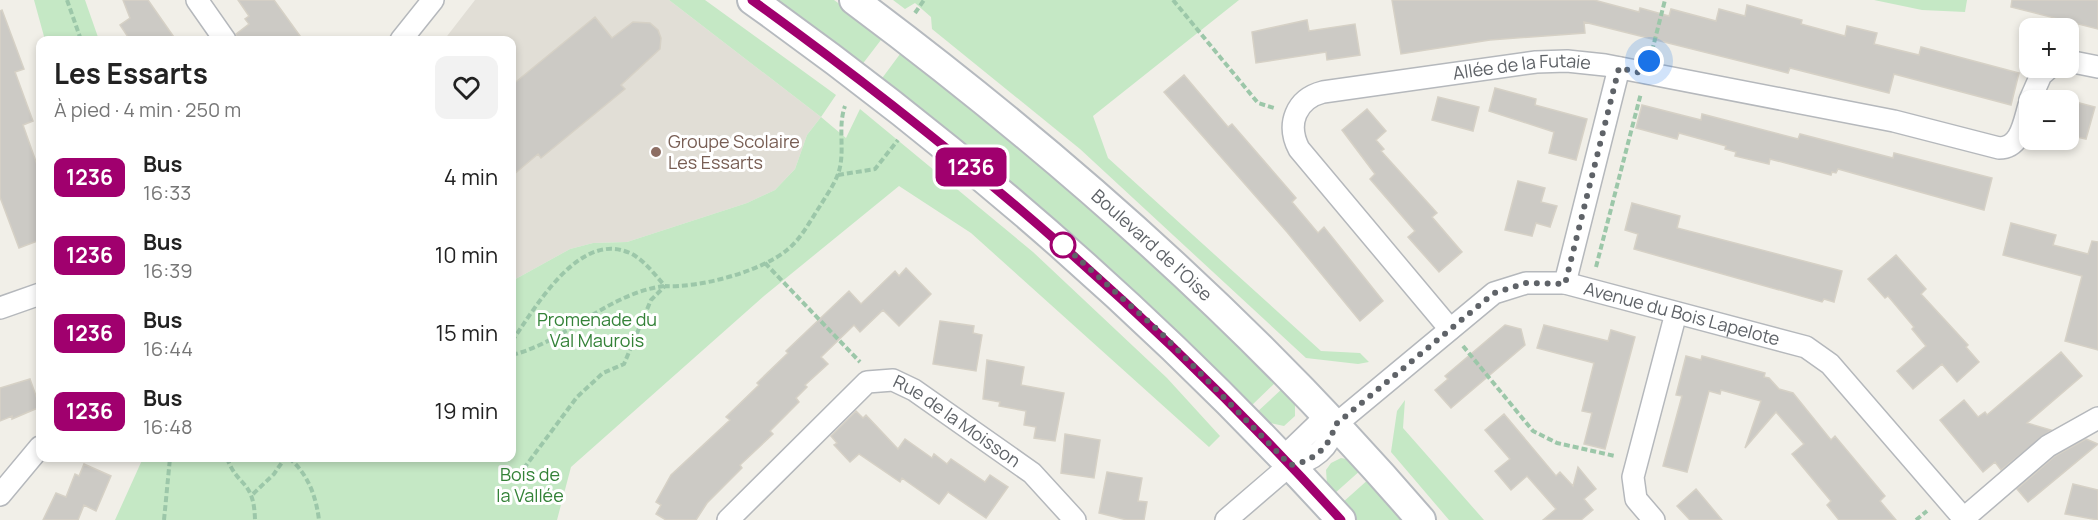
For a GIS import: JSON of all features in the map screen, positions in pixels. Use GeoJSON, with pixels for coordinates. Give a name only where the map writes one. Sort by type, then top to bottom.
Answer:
{"type":"FeatureCollection","features":[{"type":"Feature","properties":{"kind":"main road"},"geometry":{"type":"LineString","coordinates":[[752,0],[880,94],[1030,215],[1161,333],[1341,520]]}},
{"type":"Feature","properties":{"kind":"main road","name":"Boulevard de l'Oise"},"geometry":{"type":"LineString","coordinates":[[854,0],[977,95],[1086,187],[1210,301],[1335,425],[1421,520]]}},
{"type":"Feature","properties":{"kind":"street"},"geometry":{"type":"LineString","coordinates":[[197,0],[222,36]]}},
{"type":"Feature","properties":{"kind":"street"},"geometry":{"type":"LineString","coordinates":[[404,36],[433,0]]}},
{"type":"Feature","properties":{"kind":"street","name":"Allée de la Futaie"},"geometry":{"type":"LineString","coordinates":[[1456,337],[1299,149],[1293,126],[1300,105],[1308,97],[1323,92],[1536,62],[1577,62],[1894,121],[1999,148],[2009,147],[2017,140],[2019,134]]}},
{"type":"Feature","properties":{"kind":"street"},"geometry":{"type":"LineString","coordinates":[[2079,63],[2098,67]]}},
{"type":"Feature","properties":{"kind":"street"},"geometry":{"type":"LineString","coordinates":[[1565,284],[1619,68]]}},
{"type":"Feature","properties":{"kind":"street","name":"Avenue du Bois Lapelote"},"geometry":{"type":"LineString","coordinates":[[1335,425],[1456,337],[1482,302],[1503,290],[1526,283],[1565,284],[1796,343],[1818,354],[1830,364],[1964,519]]}},
{"type":"Feature","properties":{"kind":"street"},"geometry":{"type":"LineString","coordinates":[[1,306],[36,295]]}},
{"type":"Feature","properties":{"kind":"street"},"geometry":{"type":"LineString","coordinates":[[1654,520],[1634,494],[1632,482],[1676,313]]}},
{"type":"Feature","properties":{"kind":"street","name":"Rue de la Moisson"},"geometry":{"type":"LineString","coordinates":[[728,520],[867,382],[893,380],[915,390],[1032,473],[1075,520]]}},
{"type":"Feature","properties":{"kind":"street"},"geometry":{"type":"LineString","coordinates":[[1964,519],[2048,446],[2098,418]]}},
{"type":"Feature","properties":{"kind":"street"},"geometry":{"type":"LineString","coordinates":[[1226,520],[1290,465],[1306,463],[1331,441],[1335,425]]}},
{"type":"Feature","properties":{"kind":"street"},"geometry":{"type":"LineString","coordinates":[[0,495],[36,452]]}},
{"type":"Feature","properties":{"kind":"path"},"geometry":{"type":"LineString","coordinates":[[68,0],[80,36]]}},
{"type":"Feature","properties":{"kind":"path"},"geometry":{"type":"LineString","coordinates":[[915,13],[924,0]]}},
{"type":"Feature","properties":{"kind":"path"},"geometry":{"type":"LineString","coordinates":[[1173,0],[1258,103],[1280,110]]}},
{"type":"Feature","properties":{"kind":"path"},"geometry":{"type":"LineString","coordinates":[[1596,267],[1665,0]]}},
{"type":"Feature","properties":{"kind":"path"},"geometry":{"type":"LineString","coordinates":[[516,353],[552,337],[614,301],[645,289],[665,286],[683,287],[730,276],[765,263],[794,244],[838,175],[841,152],[840,126],[845,106]]}},
{"type":"Feature","properties":{"kind":"path"},"geometry":{"type":"LineString","coordinates":[[838,175],[875,169],[900,138]]}},
{"type":"Feature","properties":{"kind":"path"},"geometry":{"type":"LineString","coordinates":[[516,336],[565,271],[593,252],[610,249],[633,255],[665,286]]}},
{"type":"Feature","properties":{"kind":"path"},"geometry":{"type":"LineString","coordinates":[[765,263],[862,364],[867,382]]}},
{"type":"Feature","properties":{"kind":"path"},"geometry":{"type":"LineString","coordinates":[[513,483],[577,397],[603,373],[624,364],[651,300],[665,286]]}},
{"type":"Feature","properties":{"kind":"path"},"geometry":{"type":"LineString","coordinates":[[1456,337],[1533,432],[1636,462]]}},
{"type":"Feature","properties":{"kind":"path"},"geometry":{"type":"LineString","coordinates":[[164,520],[170,462]]}},
{"type":"Feature","properties":{"kind":"path"},"geometry":{"type":"LineString","coordinates":[[228,462],[253,494],[255,520]]}},
{"type":"Feature","properties":{"kind":"path"},"geometry":{"type":"LineString","coordinates":[[253,494],[284,462]]}},
{"type":"Feature","properties":{"kind":"path"},"geometry":{"type":"LineString","coordinates":[[290,462],[312,489],[316,498],[319,520]]}},
{"type":"Feature","properties":{"kind":"path"},"geometry":{"type":"LineString","coordinates":[[1916,520],[1928,510]]}},
{"type":"Feature","properties":{"kind":"shaded area","name":"Groupe Scolaire Les Essarts"},"geometry":{"type":"Polygon","coordinates":[[[475,0],[669,0],[821,117],[807,135],[795,169],[775,190],[747,203],[627,242],[593,243],[570,249],[516,279],[516,36],[447,36],[475,0]]]}},
{"type":"Feature","properties":{"kind":"green space"},"geometry":{"type":"Polygon","coordinates":[[[34,0],[85,0],[98,36],[44,36],[34,0]]]}},
{"type":"Feature","properties":{"kind":"green space"},"geometry":{"type":"Polygon","coordinates":[[[669,0],[705,0],[836,95],[821,117],[669,0]]]}},
{"type":"Feature","properties":{"kind":"green space"},"geometry":{"type":"Polygon","coordinates":[[[769,0],[834,0],[884,36],[861,66],[769,0]]]}},
{"type":"Feature","properties":{"kind":"green space"},"geometry":{"type":"Polygon","coordinates":[[[893,0],[1239,0],[1093,116],[1108,158],[1321,351],[1360,353],[1369,362],[1358,364],[1306,358],[1080,149],[932,29],[931,17],[915,3],[905,9],[893,0]]]}},
{"type":"Feature","properties":{"kind":"green space"},"geometry":{"type":"Polygon","coordinates":[[[1874,0],[1967,0],[1965,12],[1922,10],[1874,0]]]}},
{"type":"Feature","properties":{"kind":"green space"},"geometry":{"type":"Polygon","coordinates":[[[903,50],[1068,184],[1277,381],[1250,407],[880,81],[903,50]]]}},
{"type":"Feature","properties":{"kind":"green space"},"geometry":{"type":"Polygon","coordinates":[[[860,109],[1033,252],[1167,378],[1220,436],[1209,447],[971,233],[899,186],[764,296],[571,467],[557,520],[115,520],[141,462],[516,462],[516,279],[570,249],[593,243],[627,242],[747,203],[775,190],[795,169],[807,135],[821,117],[846,138],[860,109]]]}},
{"type":"Feature","properties":{"kind":"green space"},"geometry":{"type":"Polygon","coordinates":[[[1284,387],[1295,401],[1295,416],[1284,426],[1265,422],[1256,413],[1284,387]]]}},
{"type":"Feature","properties":{"kind":"green space"},"geometry":{"type":"Polygon","coordinates":[[[1405,400],[1403,428],[1484,520],[1449,520],[1391,452],[1397,411],[1405,400]]]}},
{"type":"Feature","properties":{"kind":"green space"},"geometry":{"type":"Polygon","coordinates":[[[1341,458],[1352,460],[1362,469],[1334,494],[1327,484],[1326,470],[1331,463],[1341,458]]]}},
{"type":"Feature","properties":{"kind":"green space"},"geometry":{"type":"Polygon","coordinates":[[[1370,478],[1408,520],[1357,520],[1342,503],[1370,478]]]}},
{"type":"Feature","properties":{"kind":"building"},"geometry":{"type":"Polygon","coordinates":[[[123,0],[148,0],[173,36],[127,36],[120,25],[130,18],[123,0]]]}},
{"type":"Feature","properties":{"kind":"building"},"geometry":{"type":"Polygon","coordinates":[[[238,0],[274,0],[300,36],[236,36],[249,24],[245,19],[249,16],[238,0]]]}},
{"type":"Feature","properties":{"kind":"building"},"geometry":{"type":"Polygon","coordinates":[[[1392,0],[1594,0],[1639,12],[1640,8],[1669,16],[1671,9],[1716,21],[1719,9],[1745,16],[1747,5],[1802,20],[1801,24],[1845,36],[1847,26],[1877,33],[1874,44],[1919,55],[1921,47],[2019,73],[2011,105],[1894,74],[1889,93],[1790,68],[1788,73],[1584,22],[1585,33],[1490,40],[1401,54],[1392,0]]]}},
{"type":"Feature","properties":{"kind":"building"},"geometry":{"type":"Polygon","coordinates":[[[2012,0],[2098,0],[2098,29],[2079,24],[2079,18],[2054,18],[2011,7],[2012,0]]]}},
{"type":"Feature","properties":{"kind":"building"},"geometry":{"type":"Polygon","coordinates":[[[2,10],[24,69],[15,72],[33,121],[23,125],[36,162],[36,242],[19,248],[0,197],[0,11],[2,10]]]}},
{"type":"Feature","properties":{"kind":"building"},"geometry":{"type":"Polygon","coordinates":[[[595,17],[612,38],[633,22],[650,23],[658,30],[661,38],[660,49],[621,85],[625,89],[541,158],[538,154],[516,173],[516,82],[595,17]]]}},
{"type":"Feature","properties":{"kind":"building"},"geometry":{"type":"Polygon","coordinates":[[[1307,20],[1309,31],[1355,24],[1360,55],[1327,60],[1326,52],[1256,63],[1252,32],[1307,20]]]}},
{"type":"Feature","properties":{"kind":"building"},"geometry":{"type":"Polygon","coordinates":[[[1184,75],[1228,127],[1232,124],[1296,198],[1292,202],[1318,233],[1324,227],[1383,301],[1360,321],[1287,232],[1164,92],[1184,75]]]}},
{"type":"Feature","properties":{"kind":"building"},"geometry":{"type":"Polygon","coordinates":[[[1495,88],[1536,99],[1535,105],[1587,119],[1576,160],[1549,153],[1554,132],[1489,111],[1495,88]]]}},
{"type":"Feature","properties":{"kind":"building"},"geometry":{"type":"Polygon","coordinates":[[[1438,97],[1479,107],[1473,131],[1432,120],[1438,97]]]}},
{"type":"Feature","properties":{"kind":"building"},"geometry":{"type":"Polygon","coordinates":[[[2079,103],[2095,107],[2086,139],[2079,137],[2079,103]]]}},
{"type":"Feature","properties":{"kind":"building"},"geometry":{"type":"Polygon","coordinates":[[[1642,105],[1701,120],[1702,114],[1798,139],[1800,134],[1893,158],[1894,153],[1992,178],[1984,210],[1838,169],[1831,175],[1770,159],[1769,164],[1735,156],[1736,152],[1725,149],[1726,146],[1679,133],[1677,139],[1636,128],[1642,105]]]}},
{"type":"Feature","properties":{"kind":"building"},"geometry":{"type":"Polygon","coordinates":[[[1367,109],[1386,131],[1376,140],[1384,149],[1381,151],[1437,213],[1432,217],[1462,252],[1439,272],[1408,237],[1415,231],[1370,179],[1375,174],[1342,130],[1367,109]]]}},
{"type":"Feature","properties":{"kind":"building"},"geometry":{"type":"Polygon","coordinates":[[[1518,181],[1545,188],[1541,202],[1557,206],[1550,227],[1536,223],[1532,236],[1505,230],[1518,181]]]}},
{"type":"Feature","properties":{"kind":"building"},"geometry":{"type":"Polygon","coordinates":[[[1632,203],[1680,216],[1677,228],[1842,271],[1834,302],[1824,299],[1822,302],[1634,249],[1638,234],[1625,230],[1632,203]]]}},
{"type":"Feature","properties":{"kind":"building"},"geometry":{"type":"Polygon","coordinates":[[[2011,223],[2056,235],[2053,245],[2088,254],[2092,241],[2098,242],[2098,350],[2065,341],[2082,276],[2003,255],[2011,223]]]}},
{"type":"Feature","properties":{"kind":"building"},"geometry":{"type":"Polygon","coordinates":[[[1896,255],[1926,289],[1921,294],[1968,345],[1966,347],[1979,362],[1957,382],[1942,364],[1913,389],[1897,371],[1926,346],[1912,329],[1914,327],[1888,296],[1885,298],[1868,279],[1896,255]]]}},
{"type":"Feature","properties":{"kind":"building"},"geometry":{"type":"Polygon","coordinates":[[[906,268],[931,294],[899,326],[883,310],[860,332],[854,325],[821,357],[828,364],[805,385],[807,387],[796,398],[799,402],[770,431],[773,434],[740,465],[742,468],[707,503],[696,520],[666,520],[656,514],[661,505],[656,502],[671,475],[730,420],[726,417],[759,385],[757,383],[788,353],[786,351],[849,291],[861,304],[895,271],[899,276],[906,268]]]}},
{"type":"Feature","properties":{"kind":"building"},"geometry":{"type":"Polygon","coordinates":[[[940,321],[974,326],[973,333],[982,335],[976,371],[933,364],[940,321]]]}},
{"type":"Feature","properties":{"kind":"building"},"geometry":{"type":"Polygon","coordinates":[[[1505,325],[1521,329],[1525,345],[1451,408],[1435,390],[1448,379],[1445,376],[1505,325]]]}},
{"type":"Feature","properties":{"kind":"building"},"geometry":{"type":"Polygon","coordinates":[[[1544,325],[1608,341],[1611,330],[1635,337],[1605,449],[1584,444],[1592,413],[1582,411],[1594,363],[1537,348],[1544,325]]]}},
{"type":"Feature","properties":{"kind":"building"},"geometry":{"type":"Polygon","coordinates":[[[2061,352],[2082,376],[2027,423],[2051,430],[2001,470],[1995,462],[1983,472],[1940,420],[1964,400],[1978,417],[1985,412],[1987,415],[2061,352]]]}},
{"type":"Feature","properties":{"kind":"building"},"geometry":{"type":"Polygon","coordinates":[[[1686,356],[1701,360],[1702,356],[1765,373],[1764,377],[1769,378],[1779,389],[1793,393],[1831,440],[1835,436],[1885,496],[1880,501],[1896,520],[1839,520],[1827,505],[1831,501],[1792,454],[1804,444],[1776,412],[1745,448],[1761,401],[1721,390],[1720,394],[1709,391],[1687,472],[1663,466],[1682,396],[1676,395],[1686,356]]]}},
{"type":"Feature","properties":{"kind":"building"},"geometry":{"type":"Polygon","coordinates":[[[987,360],[1024,367],[1021,385],[1064,393],[1055,441],[1034,438],[1036,427],[1024,425],[1026,411],[999,406],[1000,402],[983,399],[987,360]]]}},
{"type":"Feature","properties":{"kind":"building"},"geometry":{"type":"Polygon","coordinates":[[[30,379],[36,396],[36,409],[12,419],[12,416],[0,421],[0,388],[30,379]]]}},
{"type":"Feature","properties":{"kind":"building"},"geometry":{"type":"Polygon","coordinates":[[[856,411],[863,418],[866,415],[898,449],[905,439],[932,458],[934,454],[947,464],[951,459],[985,482],[990,475],[1008,487],[986,518],[948,492],[939,504],[902,478],[900,482],[859,454],[850,462],[834,445],[837,443],[831,436],[856,411]]]}},
{"type":"Feature","properties":{"kind":"building"},"geometry":{"type":"Polygon","coordinates":[[[1504,414],[1556,476],[1560,472],[1573,486],[1578,467],[1596,489],[1584,499],[1593,510],[1581,520],[1543,520],[1556,509],[1527,476],[1511,490],[1495,471],[1510,459],[1485,430],[1504,414]]]}},
{"type":"Feature","properties":{"kind":"building"},"geometry":{"type":"Polygon","coordinates":[[[1065,434],[1100,440],[1094,478],[1061,473],[1065,434]]]}},
{"type":"Feature","properties":{"kind":"building"},"geometry":{"type":"Polygon","coordinates":[[[2086,439],[2098,444],[2028,502],[2017,489],[2055,456],[2086,439]]]}},
{"type":"Feature","properties":{"kind":"building"},"geometry":{"type":"Polygon","coordinates":[[[84,464],[111,476],[96,511],[84,505],[78,520],[43,520],[56,493],[66,497],[75,474],[79,476],[84,464]]]}},
{"type":"Feature","properties":{"kind":"building"},"geometry":{"type":"Polygon","coordinates":[[[1107,472],[1142,478],[1138,501],[1147,502],[1144,520],[1127,520],[1099,513],[1107,472]]]}},
{"type":"Feature","properties":{"kind":"building"},"geometry":{"type":"Polygon","coordinates":[[[2073,484],[2098,490],[2098,520],[2065,514],[2073,484]]]}},
{"type":"Feature","properties":{"kind":"building"},"geometry":{"type":"Polygon","coordinates":[[[1696,489],[1722,520],[1690,520],[1677,506],[1696,489]]]}},
{"type":"Feature","properties":{"kind":"bus line","name":"1236"},"geometry":{"type":"LineString","coordinates":[[752,0],[840,63],[956,154],[1087,265],[1161,333],[1260,432],[1341,520]]}},
{"type":"Feature","properties":{"kind":"place","name":"Groupe Scolaire Les Essarts"},"geometry":{"type":"Point","coordinates":[656,152]}},
{"type":"Feature","properties":{"kind":"route"},"geometry":{"type":"LineString","coordinates":[[1063,245],[1061,243],[1161,333],[1290,465],[1306,463],[1331,441],[1335,425],[1494,293],[1526,283],[1565,284],[1619,68],[1646,74],[1649,61]]}},
{"type":"Feature","properties":{"kind":"park label","name":"Promenade du Val Maurois"},"geometry":{"type":"Point","coordinates":[597,330]}},
{"type":"Feature","properties":{"kind":"park label","name":"Bois de la Vallée"},"geometry":{"type":"Point","coordinates":[530,485]}}]}
